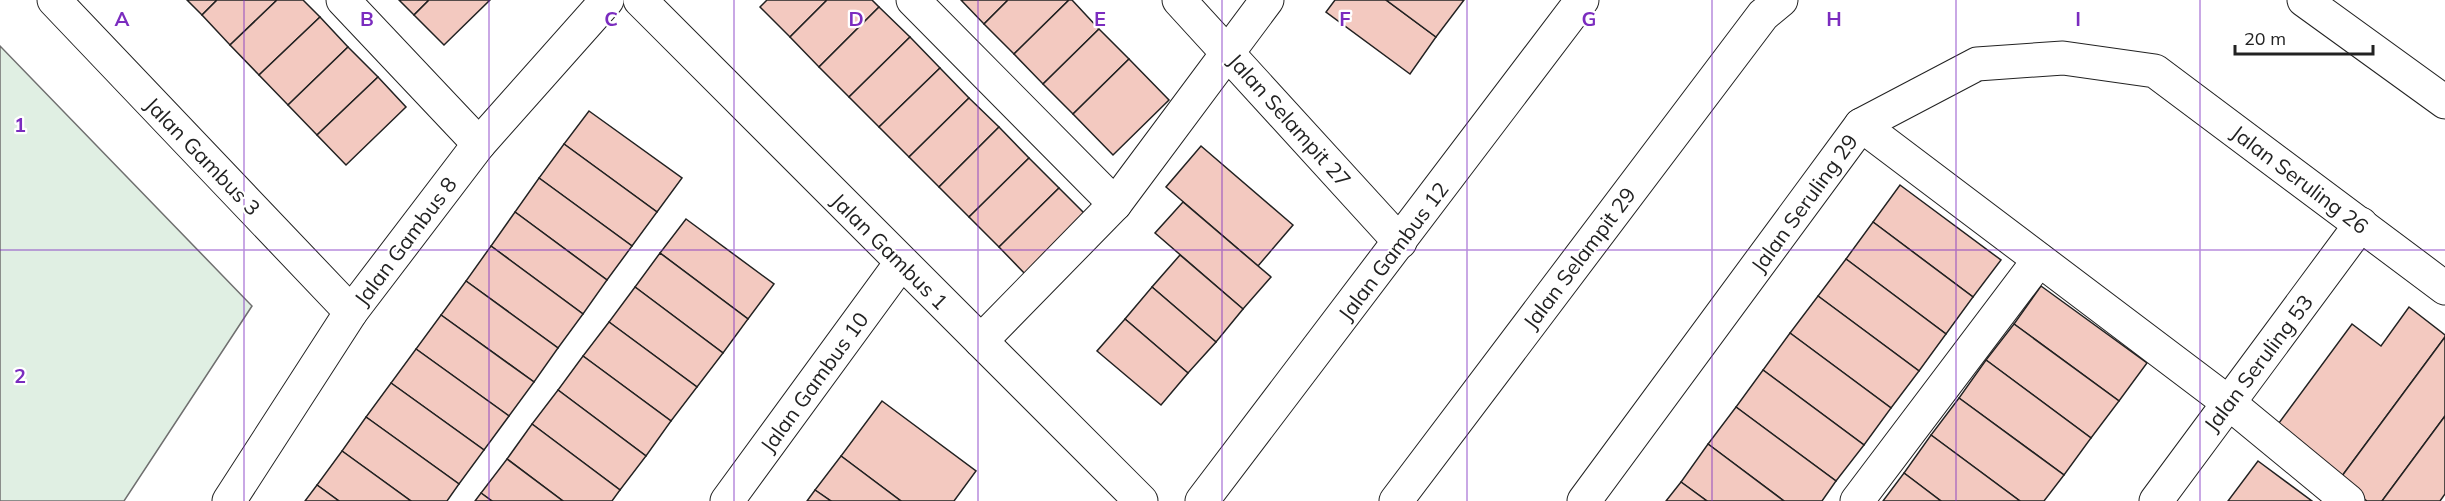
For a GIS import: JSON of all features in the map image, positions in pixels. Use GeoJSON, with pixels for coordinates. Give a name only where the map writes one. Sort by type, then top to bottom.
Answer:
{"type":"FeatureCollection","features":[{"type":"Feature","properties":{"kind":"street","name":"Jalan Gambus 3"},"geometry":{"type":"LineString","coordinates":[[54,0],[351,312]]}},
{"type":"Feature","properties":{"kind":"street"},"geometry":{"type":"LineString","coordinates":[[343,0],[479,144]]}},
{"type":"Feature","properties":{"kind":"street","name":"Jalan Gambus 8"},"geometry":{"type":"LineString","coordinates":[[229,501],[351,312],[479,144],[607,0]]}},
{"type":"Feature","properties":{"kind":"street","name":"Jalan Gambus 1"},"geometry":{"type":"LineString","coordinates":[[640,0],[1141,501]]}},
{"type":"Feature","properties":{"kind":"street"},"geometry":{"type":"LineString","coordinates":[[914,0],[1115,204]]}},
{"type":"Feature","properties":{"kind":"street","name":"Jalan Selampit 27"},"geometry":{"type":"LineString","coordinates":[[1179,0],[1229,52],[1400,242]]}},
{"type":"Feature","properties":{"kind":"street"},"geometry":{"type":"LineString","coordinates":[[981,341],[1115,204],[1267,0]]}},
{"type":"Feature","properties":{"kind":"street","name":"Jalan Gambus 12"},"geometry":{"type":"LineString","coordinates":[[1202,501],[1582,0]]}},
{"type":"Feature","properties":{"kind":"street"},"geometry":{"type":"LineString","coordinates":[[2304,0],[2445,102]]}},
{"type":"Feature","properties":{"kind":"street","name":"Jalan Selampit 29"},"geometry":{"type":"LineString","coordinates":[[1396,501],[1770,5]]}},
{"type":"Feature","properties":{"kind":"street","name":"Jalan Seruling 29"},"geometry":{"type":"LineString","coordinates":[[1584,501],[1861,125],[1977,64],[2063,58],[2155,71]]}},
{"type":"Feature","properties":{"kind":"street","name":"Jalan Seruling 26"},"geometry":{"type":"LineString","coordinates":[[2155,71],[2445,288]]}},
{"type":"Feature","properties":{"kind":"street"},"geometry":{"type":"LineString","coordinates":[[1861,125],[2229,403],[2348,501]]}},
{"type":"Feature","properties":{"kind":"street","name":"Jalan Seruling 53"},"geometry":{"type":"LineString","coordinates":[[2156,501],[2361,224]]}},
{"type":"Feature","properties":{"kind":"street"},"geometry":{"type":"LineString","coordinates":[[1857,501],[2039,260]]}},
{"type":"Feature","properties":{"kind":"street","name":"Jalan Gambus 10"},"geometry":{"type":"LineString","coordinates":[[727,501],[901,263]]}},
{"type":"Feature","properties":{"kind":"green space"},"geometry":{"type":"Polygon","coordinates":[[[0,46],[252,306],[124,501],[0,501],[0,46]]]}},
{"type":"Feature","properties":{"kind":"building"},"geometry":{"type":"Polygon","coordinates":[[[187,0],[217,0],[202,15],[187,0]]]}},
{"type":"Feature","properties":{"kind":"building"},"geometry":{"type":"Polygon","coordinates":[[[217,0],[277,0],[230,45],[202,15],[217,0]]]}},
{"type":"Feature","properties":{"kind":"building"},"geometry":{"type":"Polygon","coordinates":[[[277,0],[303,0],[320,17],[259,75],[230,45],[277,0]]]}},
{"type":"Feature","properties":{"kind":"building"},"geometry":{"type":"Polygon","coordinates":[[[399,0],[429,0],[414,15],[399,0]]]}},
{"type":"Feature","properties":{"kind":"building"},"geometry":{"type":"Polygon","coordinates":[[[429,0],[490,0],[444,45],[414,15],[429,0]]]}},
{"type":"Feature","properties":{"kind":"building"},"geometry":{"type":"Polygon","coordinates":[[[767,0],[827,0],[790,37],[760,7],[767,0]]]}},
{"type":"Feature","properties":{"kind":"building"},"geometry":{"type":"Polygon","coordinates":[[[827,0],[872,0],[879,7],[819,67],[790,37],[827,0]]]}},
{"type":"Feature","properties":{"kind":"building"},"geometry":{"type":"Polygon","coordinates":[[[961,0],[1008,0],[984,24],[961,0]]]}},
{"type":"Feature","properties":{"kind":"building"},"geometry":{"type":"Polygon","coordinates":[[[1008,0],[1069,0],[1014,54],[984,24],[1008,0]]]}},
{"type":"Feature","properties":{"kind":"building"},"geometry":{"type":"Polygon","coordinates":[[[1069,0],[1072,0],[1099,29],[1043,84],[1014,54],[1069,0]]]}},
{"type":"Feature","properties":{"kind":"building"},"geometry":{"type":"Polygon","coordinates":[[[1335,0],[1386,0],[1436,37],[1410,74],[1326,12],[1335,0]]]}},
{"type":"Feature","properties":{"kind":"building"},"geometry":{"type":"Polygon","coordinates":[[[1386,0],[1464,0],[1436,37],[1386,0]]]}},
{"type":"Feature","properties":{"kind":"building"},"geometry":{"type":"Polygon","coordinates":[[[879,7],[910,37],[849,97],[819,67],[879,7]]]}},
{"type":"Feature","properties":{"kind":"building"},"geometry":{"type":"Polygon","coordinates":[[[320,17],[348,47],[288,105],[259,75],[320,17]]]}},
{"type":"Feature","properties":{"kind":"building"},"geometry":{"type":"Polygon","coordinates":[[[1099,29],[1129,59],[1073,114],[1043,84],[1099,29]]]}},
{"type":"Feature","properties":{"kind":"building"},"geometry":{"type":"Polygon","coordinates":[[[910,37],[940,68],[879,127],[849,97],[910,37]]]}},
{"type":"Feature","properties":{"kind":"building"},"geometry":{"type":"Polygon","coordinates":[[[348,47],[378,77],[317,135],[288,105],[348,47]]]}},
{"type":"Feature","properties":{"kind":"building"},"geometry":{"type":"Polygon","coordinates":[[[1129,59],[1169,100],[1113,155],[1073,114],[1129,59]]]}},
{"type":"Feature","properties":{"kind":"building"},"geometry":{"type":"Polygon","coordinates":[[[940,68],[969,98],[909,157],[879,127],[940,68]]]}},
{"type":"Feature","properties":{"kind":"building"},"geometry":{"type":"Polygon","coordinates":[[[378,77],[406,107],[346,165],[317,135],[378,77]]]}},
{"type":"Feature","properties":{"kind":"building"},"geometry":{"type":"Polygon","coordinates":[[[969,98],[999,127],[939,187],[909,157],[969,98]]]}},
{"type":"Feature","properties":{"kind":"building"},"geometry":{"type":"Polygon","coordinates":[[[589,111],[682,178],[657,212],[564,144],[589,111]]]}},
{"type":"Feature","properties":{"kind":"building"},"geometry":{"type":"Polygon","coordinates":[[[999,127],[1029,158],[969,217],[939,187],[999,127]]]}},
{"type":"Feature","properties":{"kind":"building"},"geometry":{"type":"Polygon","coordinates":[[[564,144],[657,212],[632,246],[539,178],[564,144]]]}},
{"type":"Feature","properties":{"kind":"building"},"geometry":{"type":"Polygon","coordinates":[[[1201,146],[1293,225],[1258,266],[1166,187],[1201,146]]]}},
{"type":"Feature","properties":{"kind":"building"},"geometry":{"type":"Polygon","coordinates":[[[1029,158],[1059,188],[999,247],[969,217],[1029,158]]]}},
{"type":"Feature","properties":{"kind":"building"},"geometry":{"type":"Polygon","coordinates":[[[539,178],[632,246],[607,280],[515,212],[539,178]]]}},
{"type":"Feature","properties":{"kind":"building"},"geometry":{"type":"Polygon","coordinates":[[[1900,185],[2001,260],[1973,297],[1873,222],[1900,185]]]}},
{"type":"Feature","properties":{"kind":"building"},"geometry":{"type":"Polygon","coordinates":[[[1059,188],[1089,218],[1028,277],[999,247],[1059,188]]]}},
{"type":"Feature","properties":{"kind":"building"},"geometry":{"type":"Polygon","coordinates":[[[1183,202],[1271,277],[1243,309],[1155,233],[1183,202]]]}},
{"type":"Feature","properties":{"kind":"building"},"geometry":{"type":"Polygon","coordinates":[[[515,212],[607,280],[583,314],[491,246],[515,212]]]}},
{"type":"Feature","properties":{"kind":"building"},"geometry":{"type":"Polygon","coordinates":[[[686,219],[774,284],[748,319],[660,253],[686,219]]]}},
{"type":"Feature","properties":{"kind":"building"},"geometry":{"type":"Polygon","coordinates":[[[1873,222],[1973,297],[1946,334],[1846,259],[1873,222]]]}},
{"type":"Feature","properties":{"kind":"building"},"geometry":{"type":"Polygon","coordinates":[[[491,246],[583,314],[558,348],[466,281],[491,246]]]}},
{"type":"Feature","properties":{"kind":"building"},"geometry":{"type":"Polygon","coordinates":[[[660,253],[748,319],[723,353],[635,287],[660,253]]]}},
{"type":"Feature","properties":{"kind":"building"},"geometry":{"type":"Polygon","coordinates":[[[1180,255],[1243,309],[1216,342],[1152,287],[1180,255]]]}},
{"type":"Feature","properties":{"kind":"building"},"geometry":{"type":"Polygon","coordinates":[[[1846,259],[1946,334],[1919,371],[1818,296],[1846,259]]]}},
{"type":"Feature","properties":{"kind":"building"},"geometry":{"type":"Polygon","coordinates":[[[466,281],[558,348],[534,382],[441,315],[466,281]]]}},
{"type":"Feature","properties":{"kind":"building"},"geometry":{"type":"Polygon","coordinates":[[[2041,286],[2147,363],[2119,401],[2014,324],[2041,286]]]}},
{"type":"Feature","properties":{"kind":"building"},"geometry":{"type":"Polygon","coordinates":[[[635,287],[723,353],[697,387],[609,322],[635,287]]]}},
{"type":"Feature","properties":{"kind":"building"},"geometry":{"type":"Polygon","coordinates":[[[1152,287],[1216,342],[1188,373],[1125,319],[1152,287]]]}},
{"type":"Feature","properties":{"kind":"building"},"geometry":{"type":"Polygon","coordinates":[[[1818,296],[1919,371],[1891,408],[1790,333],[1818,296]]]}},
{"type":"Feature","properties":{"kind":"building"},"geometry":{"type":"Polygon","coordinates":[[[2409,307],[2445,337],[2339,480],[2273,431],[2352,324],[2381,346],[2409,307]]]}},
{"type":"Feature","properties":{"kind":"building"},"geometry":{"type":"Polygon","coordinates":[[[441,315],[534,382],[509,416],[416,349],[441,315]]]}},
{"type":"Feature","properties":{"kind":"building"},"geometry":{"type":"Polygon","coordinates":[[[1125,319],[1188,373],[1161,405],[1097,351],[1125,319]]]}},
{"type":"Feature","properties":{"kind":"building"},"geometry":{"type":"Polygon","coordinates":[[[609,322],[697,387],[671,421],[583,356],[609,322]]]}},
{"type":"Feature","properties":{"kind":"building"},"geometry":{"type":"Polygon","coordinates":[[[2014,324],[2119,401],[2091,438],[1986,360],[2014,324]]]}},
{"type":"Feature","properties":{"kind":"building"},"geometry":{"type":"Polygon","coordinates":[[[1790,333],[1891,408],[1864,445],[1763,370],[1790,333]]]}},
{"type":"Feature","properties":{"kind":"building"},"geometry":{"type":"Polygon","coordinates":[[[2445,337],[2445,416],[2382,501],[2367,501],[2339,480],[2445,337]]]}},
{"type":"Feature","properties":{"kind":"building"},"geometry":{"type":"Polygon","coordinates":[[[416,349],[509,416],[484,450],[391,383],[416,349]]]}},
{"type":"Feature","properties":{"kind":"building"},"geometry":{"type":"Polygon","coordinates":[[[583,356],[671,421],[646,456],[558,390],[583,356]]]}},
{"type":"Feature","properties":{"kind":"building"},"geometry":{"type":"Polygon","coordinates":[[[1986,360],[2091,438],[2064,475],[1959,398],[1986,360]]]}},
{"type":"Feature","properties":{"kind":"building"},"geometry":{"type":"Polygon","coordinates":[[[1763,370],[1864,445],[1836,481],[1736,407],[1763,370]]]}},
{"type":"Feature","properties":{"kind":"building"},"geometry":{"type":"Polygon","coordinates":[[[391,383],[484,450],[459,484],[366,417],[391,383]]]}},
{"type":"Feature","properties":{"kind":"building"},"geometry":{"type":"Polygon","coordinates":[[[558,390],[646,456],[620,490],[532,424],[558,390]]]}},
{"type":"Feature","properties":{"kind":"building"},"geometry":{"type":"Polygon","coordinates":[[[1959,398],[2064,475],[2044,501],[2020,501],[1931,435],[1959,398]]]}},
{"type":"Feature","properties":{"kind":"building"},"geometry":{"type":"Polygon","coordinates":[[[882,401],[976,471],[954,501],[901,501],[841,456],[882,401]]]}},
{"type":"Feature","properties":{"kind":"building"},"geometry":{"type":"Polygon","coordinates":[[[1736,407],[1836,481],[1822,501],[1784,501],[1708,444],[1736,407]]]}},
{"type":"Feature","properties":{"kind":"building"},"geometry":{"type":"Polygon","coordinates":[[[2445,416],[2445,494],[2440,501],[2382,501],[2445,416]]]}},
{"type":"Feature","properties":{"kind":"building"},"geometry":{"type":"Polygon","coordinates":[[[366,417],[459,484],[447,501],[411,501],[342,451],[366,417]]]}},
{"type":"Feature","properties":{"kind":"building"},"geometry":{"type":"Polygon","coordinates":[[[532,424],[620,490],[612,501],[563,501],[507,459],[532,424]]]}},
{"type":"Feature","properties":{"kind":"building"},"geometry":{"type":"Polygon","coordinates":[[[1931,435],[2020,501],[1941,501],[1904,473],[1931,435]]]}},
{"type":"Feature","properties":{"kind":"building"},"geometry":{"type":"Polygon","coordinates":[[[1708,444],[1784,501],[1707,501],[1681,482],[1708,444]]]}},
{"type":"Feature","properties":{"kind":"building"},"geometry":{"type":"Polygon","coordinates":[[[342,451],[411,501],[339,501],[317,485],[342,451]]]}},
{"type":"Feature","properties":{"kind":"building"},"geometry":{"type":"Polygon","coordinates":[[[841,456],[901,501],[831,501],[815,490],[841,456]]]}},
{"type":"Feature","properties":{"kind":"building"},"geometry":{"type":"Polygon","coordinates":[[[507,459],[563,501],[492,501],[481,493],[507,459]]]}},
{"type":"Feature","properties":{"kind":"building"},"geometry":{"type":"Polygon","coordinates":[[[2258,461],[2312,501],[2228,501],[2258,461]]]}},
{"type":"Feature","properties":{"kind":"building"},"geometry":{"type":"Polygon","coordinates":[[[1904,473],[1941,501],[1883,501],[1904,473]]]}},
{"type":"Feature","properties":{"kind":"building"},"geometry":{"type":"Polygon","coordinates":[[[1681,482],[1707,501],[1666,501],[1681,482]]]}},
{"type":"Feature","properties":{"kind":"building"},"geometry":{"type":"Polygon","coordinates":[[[317,485],[339,501],[305,501],[317,485]]]}},
{"type":"Feature","properties":{"kind":"building"},"geometry":{"type":"Polygon","coordinates":[[[815,490],[831,501],[807,501],[815,490]]]}},
{"type":"Feature","properties":{"kind":"building"},"geometry":{"type":"Polygon","coordinates":[[[481,493],[492,501],[475,501],[481,493]]]}}]}
